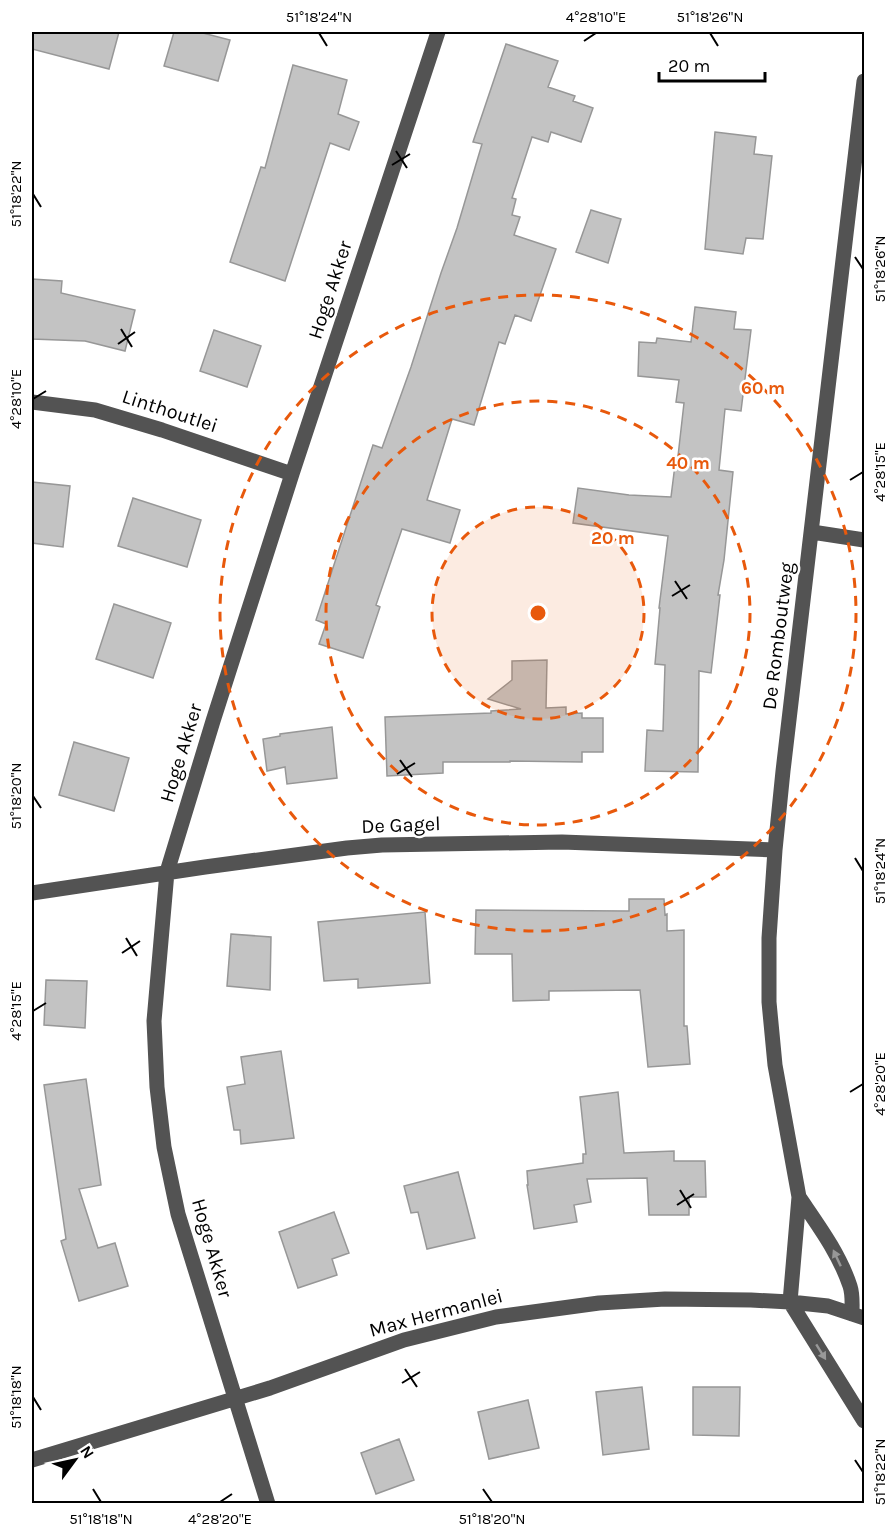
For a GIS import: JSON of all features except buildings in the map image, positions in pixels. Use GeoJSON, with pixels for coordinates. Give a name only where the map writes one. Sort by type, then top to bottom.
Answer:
{"type":"FeatureCollection","features":[{"type":"Feature","properties":{"kind":"street","name":"Hoge Akker"},"geometry":{"type":"LineString","coordinates":[[268,1503],[178,1214],[164,1147],[157,1087],[154,1021],[166,872],[432,33]]}},
{"type":"Feature","properties":{"kind":"street","name":"De Romboutweg"},"geometry":{"type":"LineString","coordinates":[[790,1302],[799,1197],[775,1065],[770,1005],[769,938],[775,850],[798,642],[864,81]]}},
{"type":"Feature","properties":{"kind":"street","name":"Linthoutlei"},"geometry":{"type":"LineString","coordinates":[[32,402],[95,410],[162,429],[292,474]]}},
{"type":"Feature","properties":{"kind":"street"},"geometry":{"type":"LineString","coordinates":[[812,532],[864,540]]}},
{"type":"Feature","properties":{"kind":"street","name":"De Gagel"},"geometry":{"type":"LineString","coordinates":[[32,893],[166,872],[382,845],[562,842],[775,850]]}},
{"type":"Feature","properties":{"kind":"street","name":"De Romboutweg"},"geometry":{"type":"LineString","coordinates":[[799,1197],[830,1243],[850,1287],[858,1316]]}},
{"type":"Feature","properties":{"kind":"street","name":"Max Hermanlei"},"geometry":{"type":"LineString","coordinates":[[32,1460],[270,1388],[404,1340],[496,1317],[598,1303],[665,1299],[790,1302],[828,1306],[858,1316]]}},
{"type":"Feature","properties":{"kind":"street"},"geometry":{"type":"LineString","coordinates":[[790,1302],[864,1421]]}}]}
